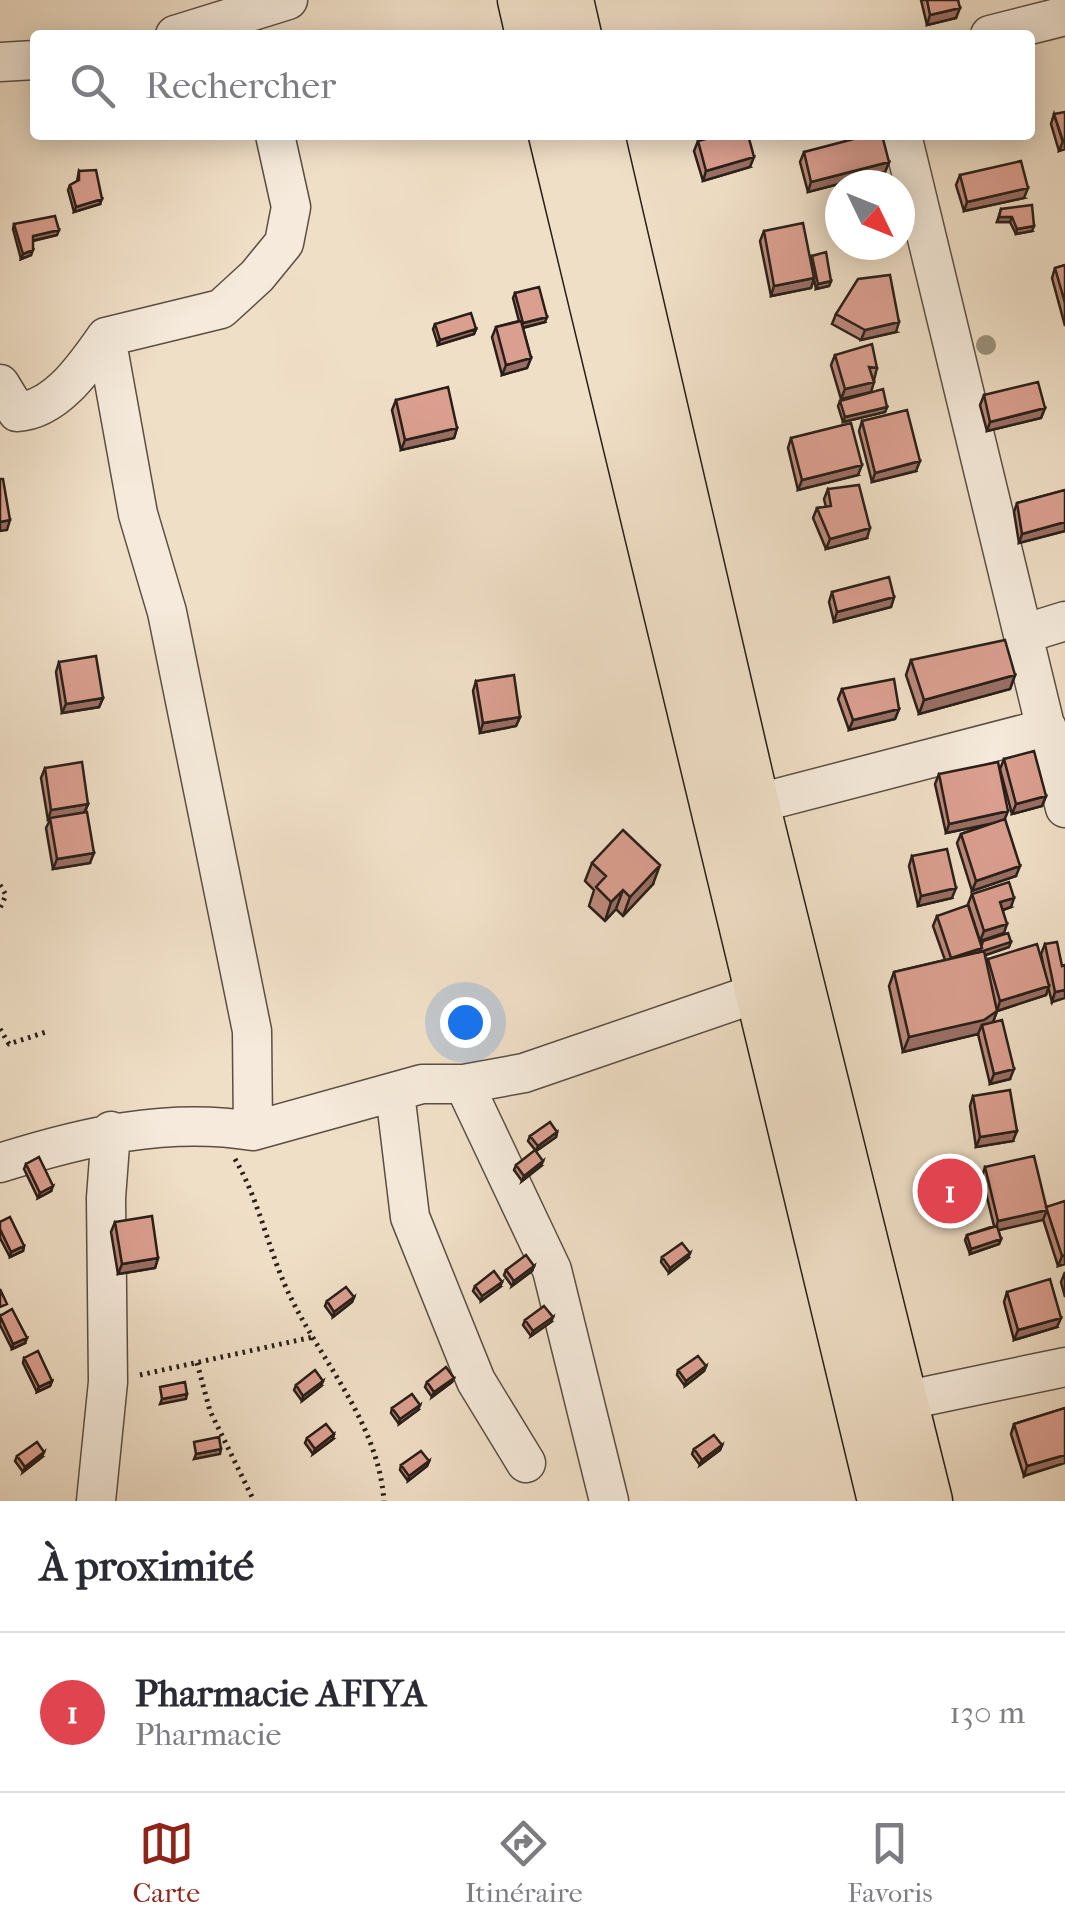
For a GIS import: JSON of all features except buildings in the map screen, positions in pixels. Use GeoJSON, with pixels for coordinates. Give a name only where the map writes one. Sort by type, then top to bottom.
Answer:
{"type":"FeatureCollection","features":[{"type":"Feature","properties":{"kind":"main road"},"geometry":{"type":"LineString","coordinates":[[522,0],[529,30]]}},
{"type":"Feature","properties":{"kind":"main road"},"geometry":{"type":"LineString","coordinates":[[569,0],[576,30]]}},
{"type":"Feature","properties":{"kind":"main road"},"geometry":{"type":"LineString","coordinates":[[554,140],[882,1501]]}},
{"type":"Feature","properties":{"kind":"main road"},"geometry":{"type":"LineString","coordinates":[[601,140],[755,804],[928,1501]]}},
{"type":"Feature","properties":{"kind":"street"},"geometry":{"type":"LineString","coordinates":[[193,30],[288,0]]}},
{"type":"Feature","properties":{"kind":"street"},"geometry":{"type":"LineString","coordinates":[[1010,30],[1065,16]]}},
{"type":"Feature","properties":{"kind":"street"},"geometry":{"type":"LineString","coordinates":[[0,62],[30,60]]}},
{"type":"Feature","properties":{"kind":"street"},"geometry":{"type":"LineString","coordinates":[[0,384],[17,412],[37,411],[84,368],[106,337],[221,309],[257,276],[284,243],[291,207],[276,140]]}},
{"type":"Feature","properties":{"kind":"street"},"geometry":{"type":"LineString","coordinates":[[903,140],[1065,808]]}},
{"type":"Feature","properties":{"kind":"street"},"geometry":{"type":"LineString","coordinates":[[106,337],[138,514],[167,612],[252,1031],[240,1129]]}},
{"type":"Feature","properties":{"kind":"street"},"geometry":{"type":"LineString","coordinates":[[1022,634],[1065,621]]}},
{"type":"Feature","properties":{"kind":"street"},"geometry":{"type":"LineString","coordinates":[[755,804],[1047,728]]}},
{"type":"Feature","properties":{"kind":"street"},"geometry":{"type":"LineString","coordinates":[[0,1162],[111,1131],[240,1129],[422,1084],[464,1084],[524,1073],[757,992]]}},
{"type":"Feature","properties":{"kind":"street"},"geometry":{"type":"LineString","coordinates":[[464,1084],[552,1270],[610,1501]]}},
{"type":"Feature","properties":{"kind":"street"},"geometry":{"type":"LineString","coordinates":[[395,1093],[410,1217],[476,1381],[526,1462]]}},
{"type":"Feature","properties":{"kind":"street"},"geometry":{"type":"LineString","coordinates":[[96,1501],[108,1382],[106,1198],[111,1131]]}},
{"type":"Feature","properties":{"kind":"street"},"geometry":{"type":"LineString","coordinates":[[903,1401],[1065,1367]]}},
{"type":"Feature","properties":{"kind":"path"},"geometry":{"type":"LineString","coordinates":[[0,885],[6,895],[0,908]]}},
{"type":"Feature","properties":{"kind":"path"},"geometry":{"type":"LineString","coordinates":[[0,1029],[8,1044]]}},
{"type":"Feature","properties":{"kind":"path"},"geometry":{"type":"LineString","coordinates":[[0,1047],[46,1032]]}},
{"type":"Feature","properties":{"kind":"path"},"geometry":{"type":"LineString","coordinates":[[240,1129],[233,1154],[271,1239],[276,1266],[373,1442],[384,1501]]}},
{"type":"Feature","properties":{"kind":"path"},"geometry":{"type":"LineString","coordinates":[[108,1382],[313,1337]]}},
{"type":"Feature","properties":{"kind":"path"},"geometry":{"type":"LineString","coordinates":[[197,1363],[210,1411],[254,1501]]}},
{"type":"Feature","properties":{"kind":"place","name":"Pharmacie AFIYA"},"geometry":{"type":"Point","coordinates":[950,1191]}}]}
